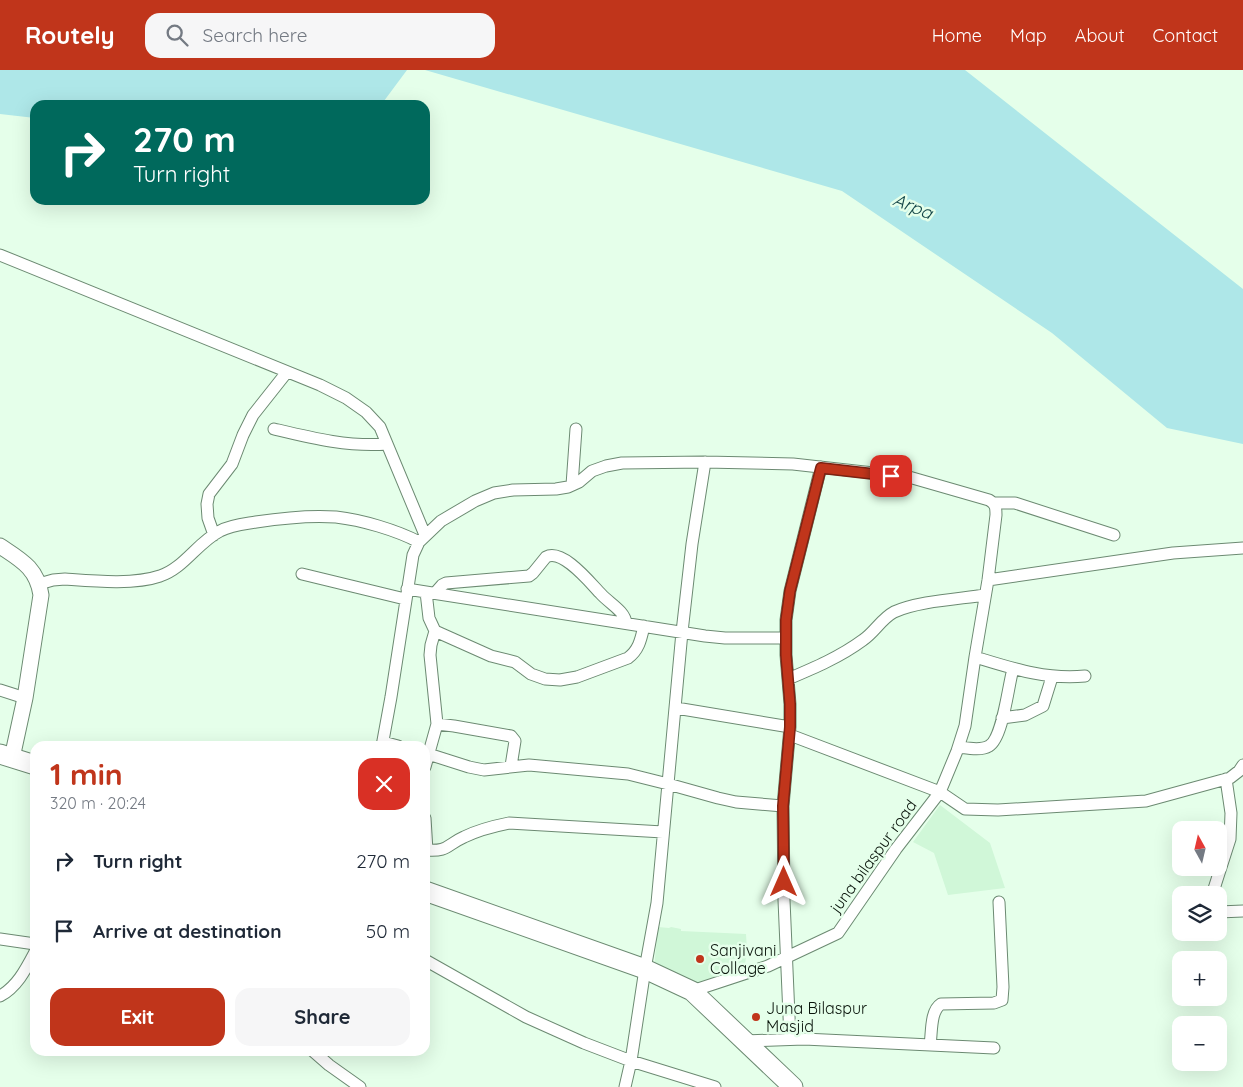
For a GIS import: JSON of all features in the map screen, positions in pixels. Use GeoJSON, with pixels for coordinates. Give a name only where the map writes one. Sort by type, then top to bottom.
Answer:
{"type":"FeatureCollection","features":[{"type":"Feature","properties":{"kind":"main road"},"geometry":{"type":"LineString","coordinates":[[6,756],[30,763]]}},
{"type":"Feature","properties":{"kind":"main road"},"geometry":{"type":"LineString","coordinates":[[430,893],[645,969],[692,991],[793,1087]]}},
{"type":"Feature","properties":{"kind":"street"},"geometry":{"type":"LineString","coordinates":[[0,255],[287,372],[338,394],[366,412],[380,427],[422,539]]}},
{"type":"Feature","properties":{"kind":"street"},"geometry":{"type":"LineString","coordinates":[[214,534],[208,518],[207,504],[209,494],[232,464],[242,435],[253,415],[287,372]]}},
{"type":"Feature","properties":{"kind":"street"},"geometry":{"type":"LineString","coordinates":[[572,485],[576,428]]}},
{"type":"Feature","properties":{"kind":"street"},"geometry":{"type":"LineString","coordinates":[[274,429],[338,443],[387,444]]}},
{"type":"Feature","properties":{"kind":"street"},"geometry":{"type":"LineString","coordinates":[[625,1087],[657,903],[682,632],[692,544],[705,462]]}},
{"type":"Feature","properties":{"kind":"street"},"geometry":{"type":"LineString","coordinates":[[383,741],[413,555],[422,539],[441,521],[475,501],[494,493],[513,490],[556,489],[572,485],[592,471],[622,463],[793,464],[909,478],[994,503],[1016,503],[1114,535]]}},
{"type":"Feature","properties":{"kind":"street"},"geometry":{"type":"LineString","coordinates":[[790,1039],[784,900],[783,806],[790,731],[785,638],[790,591],[821,468]]}},
{"type":"Feature","properties":{"kind":"street","name":"juna bilaspur road"},"geometry":{"type":"LineString","coordinates":[[692,991],[768,966],[838,933],[896,849],[940,792],[958,747],[964,726],[988,580],[996,516],[994,503]]}},
{"type":"Feature","properties":{"kind":"street"},"geometry":{"type":"LineString","coordinates":[[39,584],[65,579],[148,580],[162,576],[174,569],[221,530],[235,525],[267,520],[314,517],[336,518],[422,539]]}},
{"type":"Feature","properties":{"kind":"street"},"geometry":{"type":"LineString","coordinates":[[0,546],[28,566],[39,584],[41,594],[25,698],[6,756]]}},
{"type":"Feature","properties":{"kind":"street"},"geometry":{"type":"LineString","coordinates":[[988,580],[1173,553],[1243,548]]}},
{"type":"Feature","properties":{"kind":"street"},"geometry":{"type":"LineString","coordinates":[[431,592],[446,583],[529,576],[549,555],[576,567],[583,573],[623,615],[626,623]]}},
{"type":"Feature","properties":{"kind":"street"},"geometry":{"type":"LineString","coordinates":[[302,574],[406,594],[431,592],[725,638],[785,638]]}},
{"type":"Feature","properties":{"kind":"street"},"geometry":{"type":"LineString","coordinates":[[430,743],[436,724],[430,656],[435,632],[429,618],[431,592]]}},
{"type":"Feature","properties":{"kind":"street"},"geometry":{"type":"LineString","coordinates":[[788,679],[815,668],[865,639],[884,619],[895,612],[913,606],[985,595]]}},
{"type":"Feature","properties":{"kind":"street"},"geometry":{"type":"LineString","coordinates":[[435,632],[491,656],[515,662],[531,674],[560,680],[577,677],[628,658],[635,653],[644,626]]}},
{"type":"Feature","properties":{"kind":"street"},"geometry":{"type":"LineString","coordinates":[[974,657],[1013,669],[1052,676],[1085,676]]}},
{"type":"Feature","properties":{"kind":"street"},"geometry":{"type":"LineString","coordinates":[[958,747],[988,747],[997,737],[1013,669]]}},
{"type":"Feature","properties":{"kind":"street"},"geometry":{"type":"LineString","coordinates":[[1002,718],[1025,715],[1043,706],[1052,676]]}},
{"type":"Feature","properties":{"kind":"street"},"geometry":{"type":"LineString","coordinates":[[0,690],[25,698]]}},
{"type":"Feature","properties":{"kind":"street"},"geometry":{"type":"LineString","coordinates":[[676,708],[790,731],[940,792],[965,809],[998,810],[1146,801],[1226,779],[1240,771],[1243,766]]}},
{"type":"Feature","properties":{"kind":"street"},"geometry":{"type":"LineString","coordinates":[[436,724],[511,736],[515,741],[511,766]]}},
{"type":"Feature","properties":{"kind":"street"},"geometry":{"type":"LineString","coordinates":[[430,754],[484,770],[529,765],[628,774],[718,798],[783,806]]}},
{"type":"Feature","properties":{"kind":"street"},"geometry":{"type":"LineString","coordinates":[[1215,886],[1230,839],[1231,813],[1226,779]]}},
{"type":"Feature","properties":{"kind":"street"},"geometry":{"type":"LineString","coordinates":[[430,850],[445,849],[464,837],[491,827],[509,823],[663,832]]}},
{"type":"Feature","properties":{"kind":"street"},"geometry":{"type":"LineString","coordinates":[[930,1045],[934,1013],[941,1004],[994,1003],[1002,1000],[999,902]]}},
{"type":"Feature","properties":{"kind":"street"},"geometry":{"type":"LineString","coordinates":[[1227,912],[1243,911]]}},
{"type":"Feature","properties":{"kind":"street"},"geometry":{"type":"LineString","coordinates":[[0,939],[30,943]]}},
{"type":"Feature","properties":{"kind":"street"},"geometry":{"type":"LineString","coordinates":[[0,996],[8,992],[21,977],[30,961]]}},
{"type":"Feature","properties":{"kind":"street"},"geometry":{"type":"LineString","coordinates":[[430,963],[526,1017],[631,1061],[715,1087]]}},
{"type":"Feature","properties":{"kind":"street"},"geometry":{"type":"LineString","coordinates":[[746,1041],[790,1039],[994,1048]]}},
{"type":"Feature","properties":{"kind":"street"},"geometry":{"type":"LineString","coordinates":[[319,1056],[360,1087]]}},
{"type":"Feature","properties":{"kind":"shaded area"},"geometry":{"type":"Polygon","coordinates":[[[940,805],[990,843],[1005,888],[948,895],[934,853],[913,842],[940,805]]]}},
{"type":"Feature","properties":{"kind":"shaded area","name":"Sanjivani Collage"},"geometry":{"type":"Polygon","coordinates":[[[658,927],[671,927],[681,929],[681,931],[746,934],[747,950],[744,971],[705,992],[654,968],[658,927]]]}},
{"type":"Feature","properties":{"kind":"water"},"geometry":{"type":"Polygon","coordinates":[[[0,70],[407,70],[385,100],[30,100],[30,117],[0,114],[0,70]]]}},
{"type":"Feature","properties":{"kind":"water","name":"Arpa"},"geometry":{"type":"Polygon","coordinates":[[[425,70],[965,70],[1243,289],[1243,444],[1167,428],[1052,333],[842,191],[425,70]]]}},
{"type":"Feature","properties":{"kind":"place","name":"Sanjivani Collage"},"geometry":{"type":"Point","coordinates":[700,959]}},
{"type":"Feature","properties":{"kind":"place","name":"Juna Bilaspur Masjid"},"geometry":{"type":"Point","coordinates":[756,1017]}},
{"type":"Feature","properties":{"kind":"route"},"geometry":{"type":"LineString","coordinates":[[784,882],[783,806],[790,727],[785,638],[786,620],[790,591],[821,468],[891,476]]}}]}
